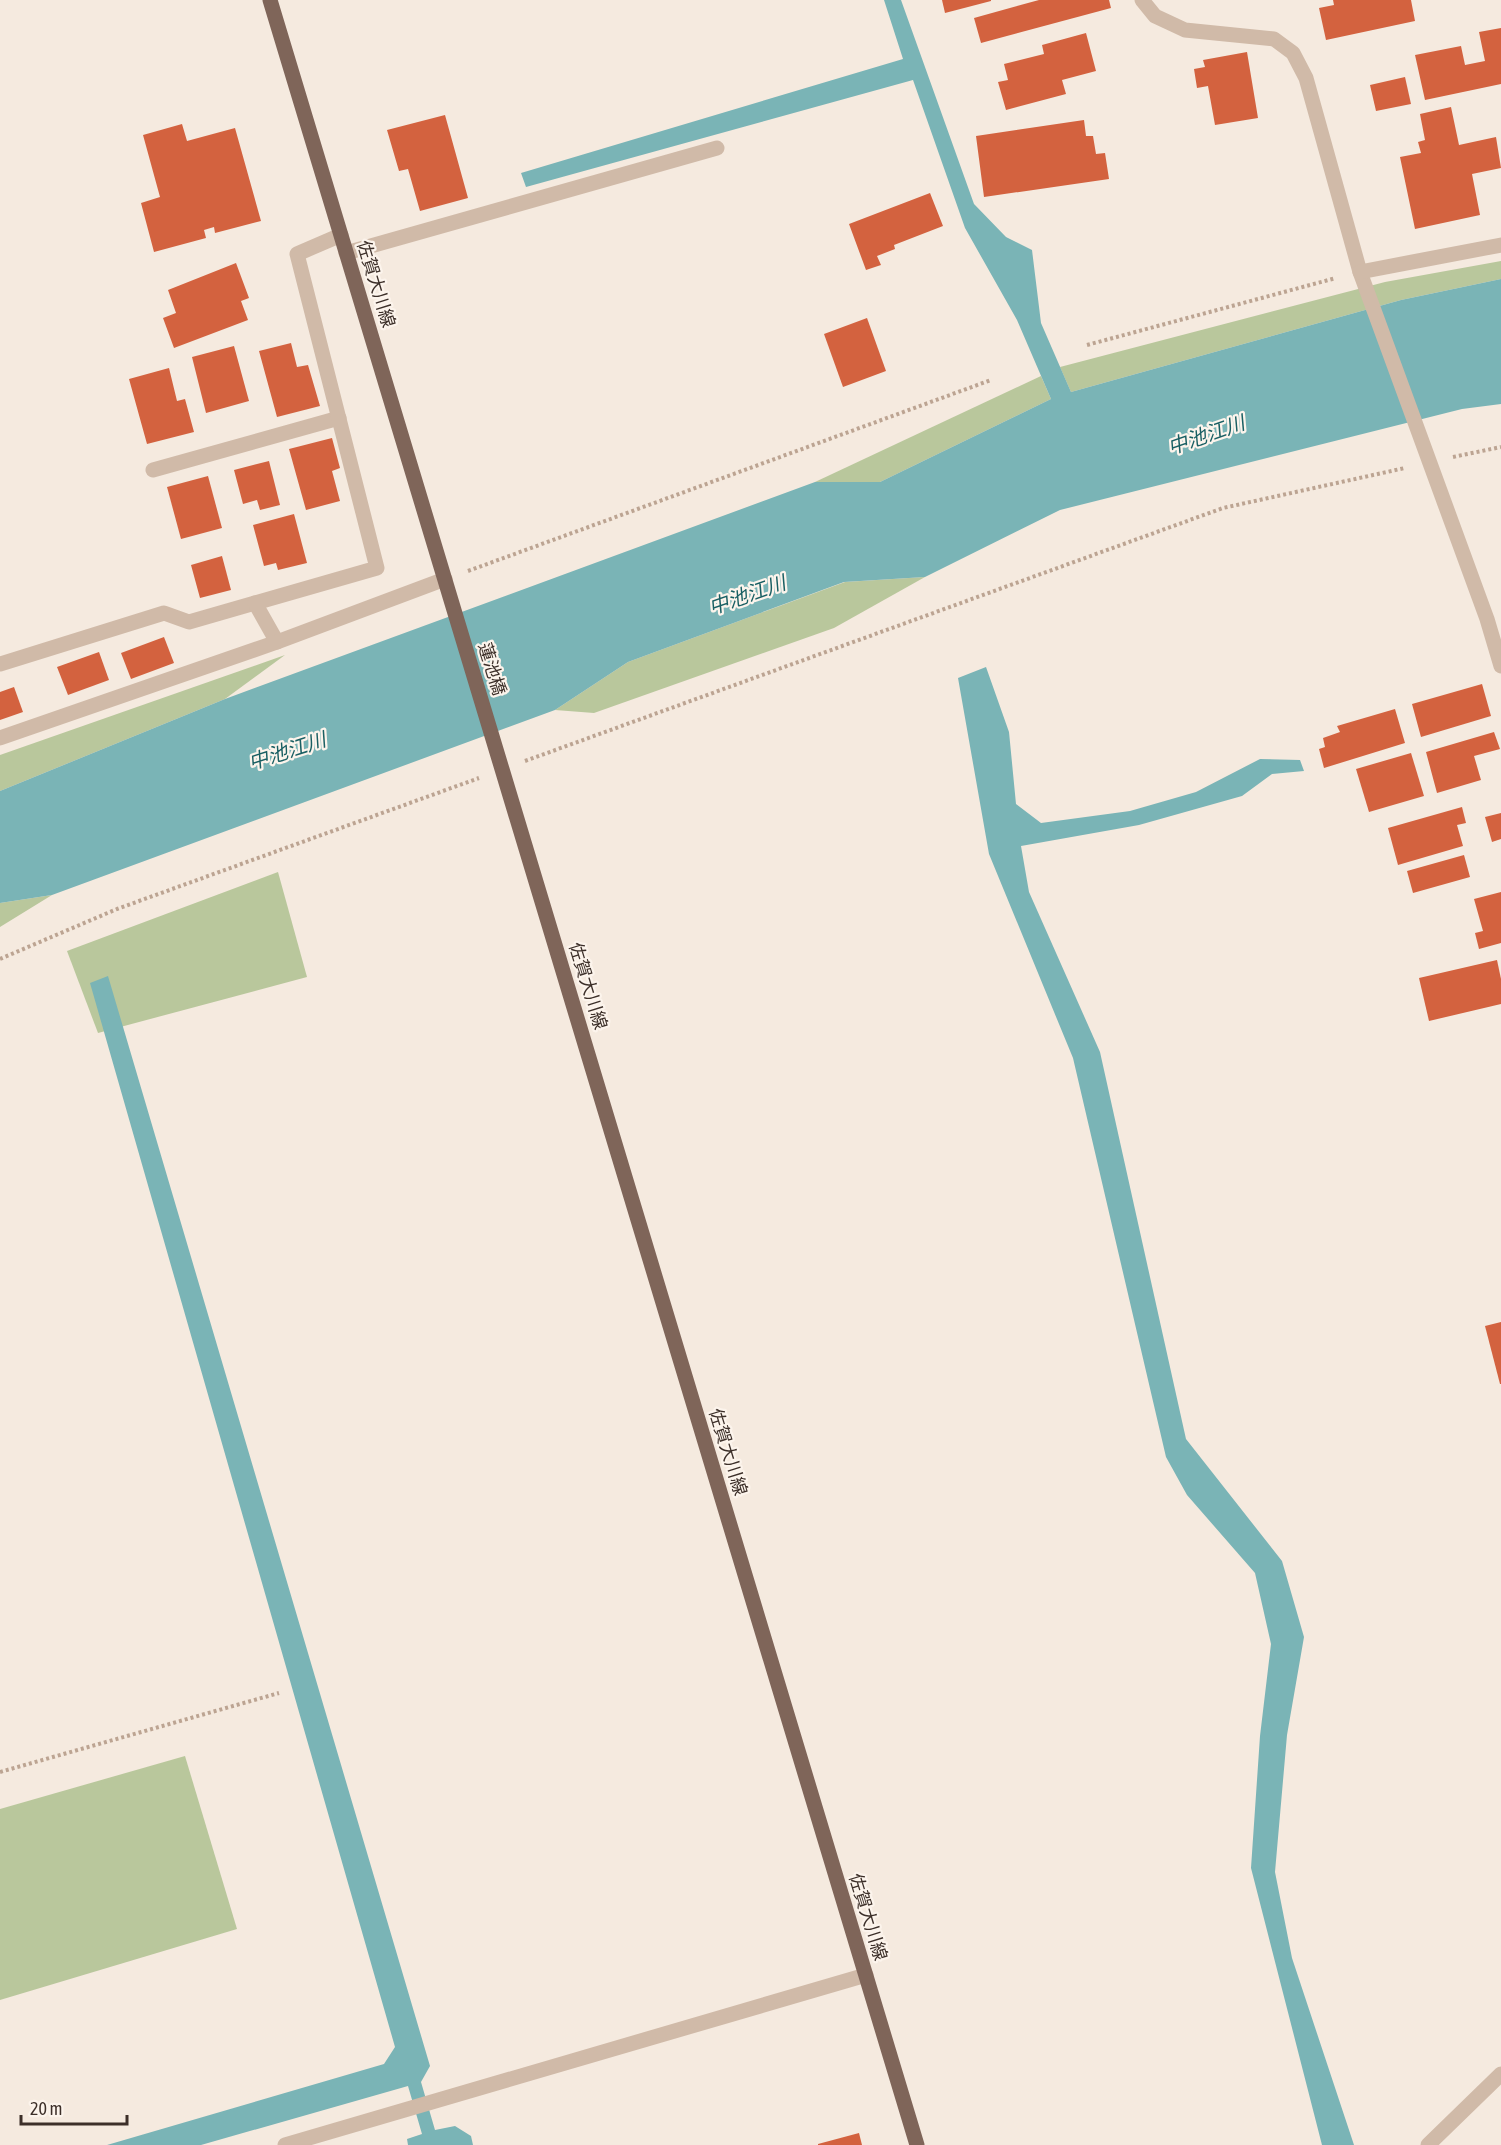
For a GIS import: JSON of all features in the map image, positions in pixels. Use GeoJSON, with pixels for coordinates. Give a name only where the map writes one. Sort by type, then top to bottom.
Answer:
{"type":"FeatureCollection","features":[{"type":"Feature","properties":{"kind":"main road","name":"佐賀大川線"},"geometry":{"type":"LineString","coordinates":[[270,0],[445,579]]}},
{"type":"Feature","properties":{"kind":"main road","name":"蓮池橋"},"geometry":{"type":"LineString","coordinates":[[445,579],[502,770]]}},
{"type":"Feature","properties":{"kind":"main road","name":"佐賀大川線"},"geometry":{"type":"LineString","coordinates":[[502,770],[917,2145]]}},
{"type":"Feature","properties":{"kind":"street"},"geometry":{"type":"LineString","coordinates":[[1142,0],[1155,16],[1185,30],[1274,39],[1293,53],[1306,78],[1360,272],[1487,619],[1501,666]]}},
{"type":"Feature","properties":{"kind":"street"},"geometry":{"type":"LineString","coordinates":[[346,253],[717,148]]}},
{"type":"Feature","properties":{"kind":"street"},"geometry":{"type":"LineString","coordinates":[[0,664],[164,613],[189,622],[377,568],[297,254],[341,235]]}},
{"type":"Feature","properties":{"kind":"street"},"geometry":{"type":"LineString","coordinates":[[1360,272],[1501,244]]}},
{"type":"Feature","properties":{"kind":"street"},"geometry":{"type":"LineString","coordinates":[[153,470],[339,418]]}},
{"type":"Feature","properties":{"kind":"street"},"geometry":{"type":"LineString","coordinates":[[0,738],[277,642],[445,579]]}},
{"type":"Feature","properties":{"kind":"street"},"geometry":{"type":"LineString","coordinates":[[255,603],[277,642]]}},
{"type":"Feature","properties":{"kind":"street"},"geometry":{"type":"LineString","coordinates":[[285,2145],[866,1975]]}},
{"type":"Feature","properties":{"kind":"street"},"geometry":{"type":"LineString","coordinates":[[1428,2145],[1501,2074]]}},
{"type":"Feature","properties":{"kind":"path"},"geometry":{"type":"LineString","coordinates":[[1087,345],[1360,272]]}},
{"type":"Feature","properties":{"kind":"path"},"geometry":{"type":"LineString","coordinates":[[445,579],[991,380]]}},
{"type":"Feature","properties":{"kind":"path"},"geometry":{"type":"LineString","coordinates":[[0,959],[117,909],[1223,508],[1501,447]]}},
{"type":"Feature","properties":{"kind":"path"},"geometry":{"type":"LineString","coordinates":[[0,1772],[279,1693]]}},
{"type":"Feature","properties":{"kind":"green space"},"geometry":{"type":"Polygon","coordinates":[[[1501,261],[1501,279],[1401,300],[1071,392],[1060,367],[1385,282],[1501,261]]]}},
{"type":"Feature","properties":{"kind":"green space"},"geometry":{"type":"Polygon","coordinates":[[[1041,376],[1051,399],[880,482],[815,482],[1041,376]]]}},
{"type":"Feature","properties":{"kind":"green space"},"geometry":{"type":"Polygon","coordinates":[[[925,577],[834,628],[594,713],[555,710],[628,662],[845,582],[925,577]]]}},
{"type":"Feature","properties":{"kind":"green space"},"geometry":{"type":"Polygon","coordinates":[[[285,655],[225,699],[0,791],[0,755],[285,655]]]}},
{"type":"Feature","properties":{"kind":"green space"},"geometry":{"type":"Polygon","coordinates":[[[278,872],[307,977],[98,1033],[67,951],[278,872]]]}},
{"type":"Feature","properties":{"kind":"green space"},"geometry":{"type":"Polygon","coordinates":[[[52,895],[0,927],[0,903],[52,895]]]}},
{"type":"Feature","properties":{"kind":"green space"},"geometry":{"type":"Polygon","coordinates":[[[185,1756],[237,1929],[0,2000],[0,1809],[185,1756]]]}},
{"type":"Feature","properties":{"kind":"water","name":"中池江川"},"geometry":{"type":"Polygon","coordinates":[[[884,0],[901,0],[974,204],[1006,237],[1032,250],[1041,323],[1071,392],[1401,300],[1501,279],[1501,404],[1462,409],[1060,510],[925,577],[844,582],[628,662],[555,710],[52,895],[0,903],[0,791],[225,699],[815,482],[880,482],[1051,399],[1017,320],[965,228],[913,80],[526,187],[521,173],[903,59],[884,0]]]}},
{"type":"Feature","properties":{"kind":"water"},"geometry":{"type":"Polygon","coordinates":[[[986,667],[1009,732],[1016,804],[1041,823],[1130,811],[1196,792],[1260,759],[1300,760],[1304,771],[1272,774],[1242,796],[1139,825],[1021,846],[1029,892],[1100,1052],[1186,1439],[1282,1561],[1304,1637],[1287,1735],[1275,1872],[1292,1958],[1354,2145],[1322,2145],[1251,1868],[1260,1736],[1271,1644],[1255,1573],[1187,1495],[1166,1457],[1073,1058],[989,854],[958,678],[986,667]]]}},
{"type":"Feature","properties":{"kind":"water"},"geometry":{"type":"Polygon","coordinates":[[[108,976],[430,2066],[421,2082],[435,2130],[455,2126],[471,2136],[473,2145],[408,2145],[407,2139],[422,2134],[408,2086],[201,2145],[107,2145],[384,2064],[395,2047],[90,983],[108,976]]]}},
{"type":"Feature","properties":{"kind":"building"},"geometry":{"type":"Polygon","coordinates":[[[942,0],[991,0],[991,1],[945,13],[942,0]]]}},
{"type":"Feature","properties":{"kind":"building"},"geometry":{"type":"Polygon","coordinates":[[[1039,0],[1109,0],[1111,8],[981,43],[974,18],[1039,0]]]}},
{"type":"Feature","properties":{"kind":"building"},"geometry":{"type":"Polygon","coordinates":[[[1333,0],[1411,0],[1415,21],[1326,40],[1319,8],[1334,5],[1333,0]]]}},
{"type":"Feature","properties":{"kind":"building"},"geometry":{"type":"Polygon","coordinates":[[[1501,28],[1501,84],[1425,100],[1415,55],[1461,46],[1465,65],[1485,61],[1479,32],[1501,28]]]}},
{"type":"Feature","properties":{"kind":"building"},"geometry":{"type":"Polygon","coordinates":[[[1086,33],[1096,71],[1062,80],[1066,94],[1006,110],[998,82],[1008,80],[1004,64],[1044,54],[1042,45],[1086,33]]]}},
{"type":"Feature","properties":{"kind":"building"},"geometry":{"type":"Polygon","coordinates":[[[1247,52],[1258,118],[1215,125],[1208,86],[1197,88],[1194,69],[1205,67],[1203,60],[1247,52]]]}},
{"type":"Feature","properties":{"kind":"building"},"geometry":{"type":"Polygon","coordinates":[[[1405,77],[1411,104],[1376,111],[1370,85],[1405,77]]]}},
{"type":"Feature","properties":{"kind":"building"},"geometry":{"type":"Polygon","coordinates":[[[1451,107],[1459,145],[1496,137],[1501,168],[1472,174],[1480,215],[1415,229],[1400,157],[1421,153],[1418,142],[1425,140],[1420,114],[1451,107]]]}},
{"type":"Feature","properties":{"kind":"building"},"geometry":{"type":"Polygon","coordinates":[[[445,115],[468,198],[420,211],[408,169],[399,171],[387,130],[445,115]]]}},
{"type":"Feature","properties":{"kind":"building"},"geometry":{"type":"Polygon","coordinates":[[[1084,120],[1086,136],[1093,136],[1096,154],[1105,153],[1109,179],[984,197],[976,136],[1084,120]]]}},
{"type":"Feature","properties":{"kind":"building"},"geometry":{"type":"Polygon","coordinates":[[[182,124],[187,141],[235,128],[261,221],[215,233],[214,227],[204,230],[206,238],[154,252],[141,203],[160,197],[143,135],[182,124]]]}},
{"type":"Feature","properties":{"kind":"building"},"geometry":{"type":"Polygon","coordinates":[[[930,193],[943,226],[894,245],[895,249],[877,256],[881,265],[866,270],[849,224],[930,193]]]}},
{"type":"Feature","properties":{"kind":"building"},"geometry":{"type":"Polygon","coordinates":[[[236,263],[249,298],[241,301],[248,320],[174,348],[163,318],[176,313],[168,290],[236,263]]]}},
{"type":"Feature","properties":{"kind":"building"},"geometry":{"type":"Polygon","coordinates":[[[867,318],[886,371],[843,387],[824,334],[867,318]]]}},
{"type":"Feature","properties":{"kind":"building"},"geometry":{"type":"Polygon","coordinates":[[[291,343],[297,367],[308,365],[320,406],[277,417],[259,351],[291,343]]]}},
{"type":"Feature","properties":{"kind":"building"},"geometry":{"type":"Polygon","coordinates":[[[234,346],[249,401],[206,413],[192,357],[234,346]]]}},
{"type":"Feature","properties":{"kind":"building"},"geometry":{"type":"Polygon","coordinates":[[[169,368],[177,401],[185,399],[194,432],[147,444],[129,379],[169,368]]]}},
{"type":"Feature","properties":{"kind":"building"},"geometry":{"type":"Polygon","coordinates":[[[332,438],[340,468],[332,471],[340,501],[306,510],[289,449],[332,438]]]}},
{"type":"Feature","properties":{"kind":"building"},"geometry":{"type":"Polygon","coordinates":[[[269,461],[280,505],[260,510],[257,500],[243,504],[234,470],[269,461]]]}},
{"type":"Feature","properties":{"kind":"building"},"geometry":{"type":"Polygon","coordinates":[[[208,476],[222,528],[181,539],[167,487],[208,476]]]}},
{"type":"Feature","properties":{"kind":"building"},"geometry":{"type":"Polygon","coordinates":[[[294,514],[307,563],[278,570],[276,563],[264,566],[253,525],[294,514]]]}},
{"type":"Feature","properties":{"kind":"building"},"geometry":{"type":"Polygon","coordinates":[[[222,556],[231,590],[200,598],[191,565],[222,556]]]}},
{"type":"Feature","properties":{"kind":"building"},"geometry":{"type":"Polygon","coordinates":[[[164,637],[174,663],[131,679],[121,653],[164,637]]]}},
{"type":"Feature","properties":{"kind":"building"},"geometry":{"type":"Polygon","coordinates":[[[99,652],[109,680],[68,695],[57,667],[99,652]]]}},
{"type":"Feature","properties":{"kind":"building"},"geometry":{"type":"Polygon","coordinates":[[[1482,684],[1491,716],[1421,737],[1412,704],[1482,684]]]}},
{"type":"Feature","properties":{"kind":"building"},"geometry":{"type":"Polygon","coordinates":[[[14,687],[23,712],[0,720],[0,692],[14,687]]]}},
{"type":"Feature","properties":{"kind":"building"},"geometry":{"type":"Polygon","coordinates":[[[1395,709],[1405,743],[1324,768],[1319,749],[1325,747],[1323,738],[1340,732],[1337,726],[1395,709]]]}},
{"type":"Feature","properties":{"kind":"building"},"geometry":{"type":"Polygon","coordinates":[[[1494,732],[1500,749],[1474,756],[1481,780],[1437,793],[1426,752],[1494,732]]]}},
{"type":"Feature","properties":{"kind":"building"},"geometry":{"type":"Polygon","coordinates":[[[1411,753],[1424,796],[1369,812],[1356,769],[1411,753]]]}},
{"type":"Feature","properties":{"kind":"building"},"geometry":{"type":"Polygon","coordinates":[[[1462,807],[1466,823],[1457,825],[1463,846],[1398,865],[1388,828],[1462,807]]]}},
{"type":"Feature","properties":{"kind":"building"},"geometry":{"type":"Polygon","coordinates":[[[1501,813],[1501,839],[1492,842],[1485,817],[1501,813]]]}},
{"type":"Feature","properties":{"kind":"building"},"geometry":{"type":"Polygon","coordinates":[[[1464,855],[1470,877],[1413,893],[1407,871],[1464,855]]]}},
{"type":"Feature","properties":{"kind":"building"},"geometry":{"type":"Polygon","coordinates":[[[1501,892],[1501,943],[1479,949],[1475,933],[1483,931],[1474,899],[1501,892]]]}},
{"type":"Feature","properties":{"kind":"building"},"geometry":{"type":"Polygon","coordinates":[[[1497,960],[1501,979],[1501,1004],[1429,1021],[1419,978],[1497,960]]]}},
{"type":"Feature","properties":{"kind":"building"},"geometry":{"type":"Polygon","coordinates":[[[1501,1322],[1501,1384],[1500,1384],[1485,1326],[1501,1322]]]}},
{"type":"Feature","properties":{"kind":"building"},"geometry":{"type":"Polygon","coordinates":[[[859,2133],[862,2145],[818,2145],[818,2144],[859,2133]]]}}]}
